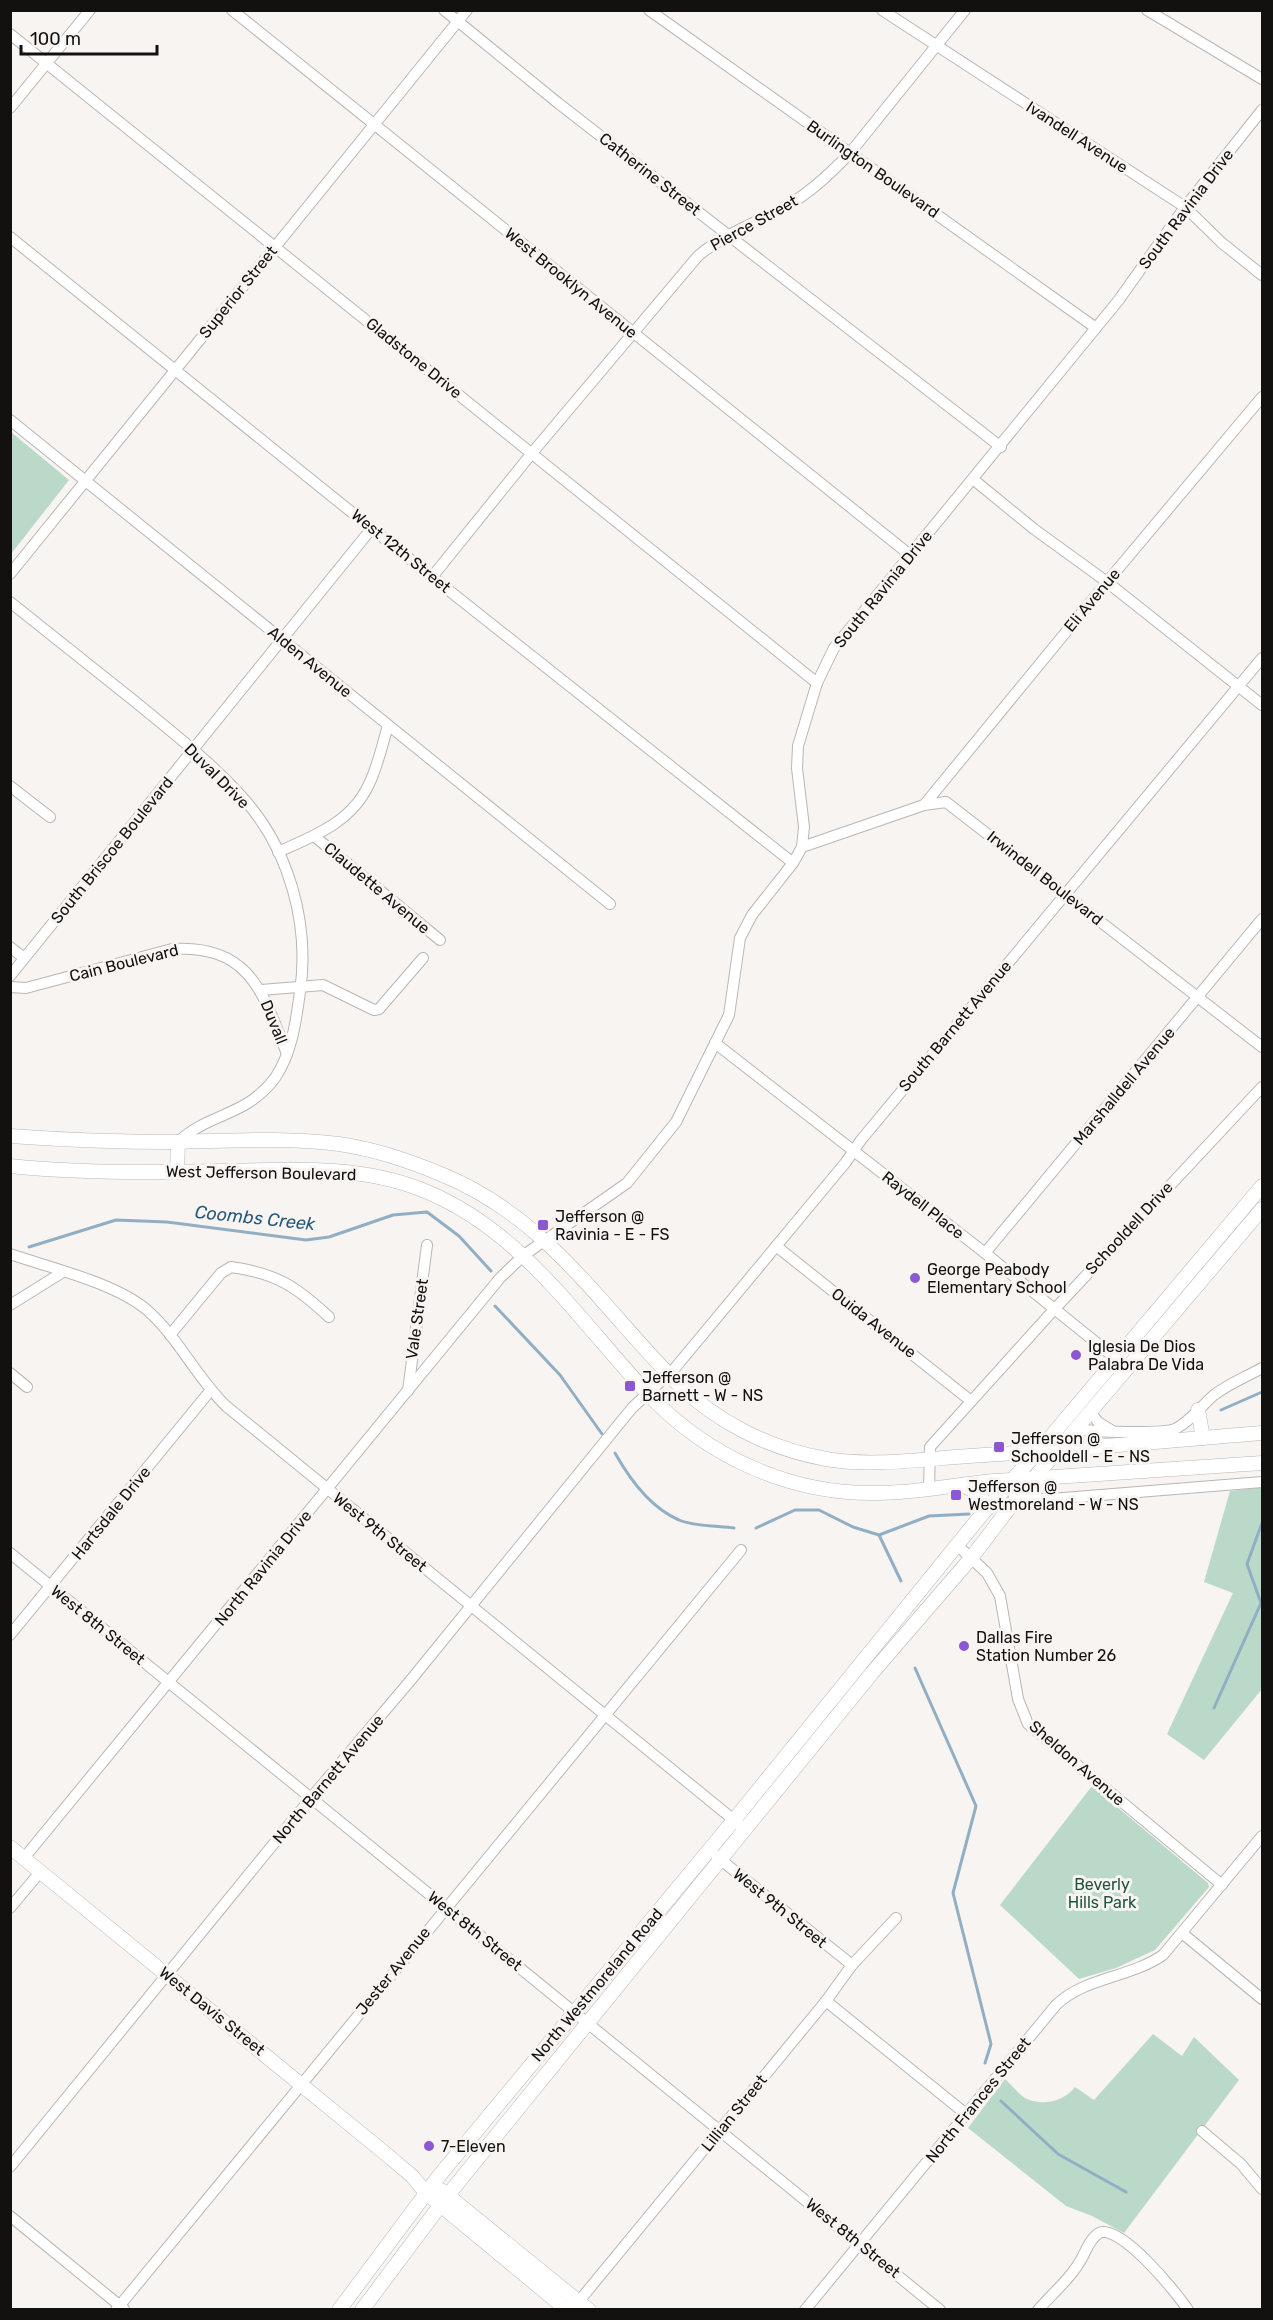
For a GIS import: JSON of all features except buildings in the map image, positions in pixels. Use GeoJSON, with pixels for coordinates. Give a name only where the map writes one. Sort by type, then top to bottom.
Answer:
{"type":"FeatureCollection","features":[{"type":"Feature","properties":{"kind":"main road","name":"West Jefferson Boulevard"},"geometry":{"type":"LineString","coordinates":[[10,1136],[109,1141],[258,1140],[327,1143],[392,1156],[446,1175],[486,1196],[515,1215],[546,1240],[693,1398],[718,1416],[765,1442],[792,1451],[841,1461],[895,1462],[1058,1451],[1263,1433]]}},
{"type":"Feature","properties":{"kind":"main road"},"geometry":{"type":"LineString","coordinates":[[177,1172],[178,1142]]}},
{"type":"Feature","properties":{"kind":"main road","name":"West Jefferson Boulevard"},"geometry":{"type":"LineString","coordinates":[[10,1166],[81,1171],[332,1171],[384,1178],[423,1191],[473,1215],[524,1255],[646,1392],[698,1438],[736,1460],[803,1485],[850,1492],[881,1493],[1263,1463]]}},
{"type":"Feature","properties":{"kind":"main road"},"geometry":{"type":"LineString","coordinates":[[867,1669],[982,1513],[1038,1452],[1263,1186]]}},
{"type":"Feature","properties":{"kind":"main road"},"geometry":{"type":"LineString","coordinates":[[867,1669],[972,1557],[1017,1498],[1263,1209]]}},
{"type":"Feature","properties":{"kind":"main road"},"geometry":{"type":"LineString","coordinates":[[1198,1410],[1203,1438]]}},
{"type":"Feature","properties":{"kind":"main road"},"geometry":{"type":"LineString","coordinates":[[962,1485],[979,1493],[984,1503],[982,1513]]}},
{"type":"Feature","properties":{"kind":"main road","name":"North Westmoreland Road"},"geometry":{"type":"LineString","coordinates":[[339,2310],[430,2188],[575,2011],[734,1820],[867,1669]]}},
{"type":"Feature","properties":{"kind":"main road","name":"North Westmoreland Road"},"geometry":{"type":"LineString","coordinates":[[362,2310],[393,2265],[444,2200],[746,1830],[867,1669]]}},
{"type":"Feature","properties":{"kind":"main road","name":"West Davis Street"},"geometry":{"type":"LineString","coordinates":[[10,1847],[412,2176],[577,2307]]}},
{"type":"Feature","properties":{"kind":"main road"},"geometry":{"type":"LineString","coordinates":[[380,2254],[393,2265]]}},
{"type":"Feature","properties":{"kind":"street"},"geometry":{"type":"LineString","coordinates":[[10,108],[90,10]]}},
{"type":"Feature","properties":{"kind":"street","name":"West Brooklyn Avenue"},"geometry":{"type":"LineString","coordinates":[[232,10],[910,555]]}},
{"type":"Feature","properties":{"kind":"street","name":"Catherine Street"},"geometry":{"type":"LineString","coordinates":[[444,10],[1001,447]]}},
{"type":"Feature","properties":{"kind":"street","name":"Superior Street"},"geometry":{"type":"LineString","coordinates":[[10,574],[467,10]]}},
{"type":"Feature","properties":{"kind":"street","name":"Burlington Boulevard"},"geometry":{"type":"LineString","coordinates":[[649,10],[1096,328]]}},
{"type":"Feature","properties":{"kind":"street","name":"Ivandell Avenue"},"geometry":{"type":"LineString","coordinates":[[882,10],[1185,207],[1222,243],[1263,275]]}},
{"type":"Feature","properties":{"kind":"street","name":"Pierce Street"},"geometry":{"type":"LineString","coordinates":[[432,577],[532,453],[692,262],[713,243],[797,200],[820,182],[850,153],[965,10]]}},
{"type":"Feature","properties":{"kind":"street"},"geometry":{"type":"LineString","coordinates":[[1147,10],[1263,79]]}},
{"type":"Feature","properties":{"kind":"street","name":"Gladstone Drive"},"geometry":{"type":"LineString","coordinates":[[10,34],[817,683]]}},
{"type":"Feature","properties":{"kind":"street","name":"South Ravinia Drive"},"geometry":{"type":"LineString","coordinates":[[500,1278],[524,1255],[635,1175],[672,1129],[729,1015],[733,1000],[740,938],[752,915],[793,863],[802,847],[804,827],[797,768],[798,746],[817,683],[834,648],[974,480],[1096,328],[1143,268],[1185,207],[1263,110]]}},
{"type":"Feature","properties":{"kind":"street","name":"West 12th Street"},"geometry":{"type":"LineString","coordinates":[[10,237],[432,577],[793,863]]}},
{"type":"Feature","properties":{"kind":"street","name":"Eli Avenue"},"geometry":{"type":"LineString","coordinates":[[924,805],[1263,397]]}},
{"type":"Feature","properties":{"kind":"street","name":"Alden Avenue"},"geometry":{"type":"LineString","coordinates":[[10,420],[610,904]]}},
{"type":"Feature","properties":{"kind":"street"},"geometry":{"type":"LineString","coordinates":[[974,480],[1034,529],[1107,582],[1263,705]]}},
{"type":"Feature","properties":{"kind":"street","name":"South Briscoe Boulevard"},"geometry":{"type":"LineString","coordinates":[[10,976],[372,528]]}},
{"type":"Feature","properties":{"kind":"street","name":"Duval Drive"},"geometry":{"type":"LineString","coordinates":[[10,602],[193,749],[245,800],[278,852],[295,896],[301,924],[304,960],[296,1022],[287,1055],[276,1077],[261,1094],[228,1115],[190,1130],[178,1142]]}},
{"type":"Feature","properties":{"kind":"street","name":"South Barnett Avenue"},"geometry":{"type":"LineString","coordinates":[[646,1392],[669,1373],[776,1246],[1263,658]]}},
{"type":"Feature","properties":{"kind":"street"},"geometry":{"type":"LineString","coordinates":[[278,852],[314,836],[341,820],[361,798],[374,772],[388,726]]}},
{"type":"Feature","properties":{"kind":"street"},"geometry":{"type":"LineString","coordinates":[[10,786],[50,817]]}},
{"type":"Feature","properties":{"kind":"street","name":"Irwindell Boulevard"},"geometry":{"type":"LineString","coordinates":[[802,847],[924,805],[941,801],[953,806],[1263,1047]]}},
{"type":"Feature","properties":{"kind":"street","name":"Claudette Avenue"},"geometry":{"type":"LineString","coordinates":[[314,836],[440,940]]}},
{"type":"Feature","properties":{"kind":"street","name":"Marshalldell Avenue"},"geometry":{"type":"LineString","coordinates":[[985,1253],[1263,919]]}},
{"type":"Feature","properties":{"kind":"street"},"geometry":{"type":"LineString","coordinates":[[10,947],[24,958]]}},
{"type":"Feature","properties":{"kind":"street","name":"Cain Boulevard"},"geometry":{"type":"LineString","coordinates":[[10,987],[26,988],[172,949],[192,948],[216,953],[243,968],[261,990]]}},
{"type":"Feature","properties":{"kind":"street","name":"Claudette Avenue"},"geometry":{"type":"LineString","coordinates":[[261,990],[323,985],[374,1010],[379,1009],[423,958]]}},
{"type":"Feature","properties":{"kind":"street","name":"Duvall"},"geometry":{"type":"LineString","coordinates":[[261,990],[287,1055]]}},
{"type":"Feature","properties":{"kind":"street","name":"Raydell Place"},"geometry":{"type":"LineString","coordinates":[[715,1043],[985,1253],[1129,1369]]}},
{"type":"Feature","properties":{"kind":"street","name":"Schooldell Drive"},"geometry":{"type":"LineString","coordinates":[[929,1490],[930,1447],[1263,1086]]}},
{"type":"Feature","properties":{"kind":"street","name":"Vale Street"},"geometry":{"type":"LineString","coordinates":[[407,1393],[427,1245]]}},
{"type":"Feature","properties":{"kind":"street","name":"Ouida Avenue"},"geometry":{"type":"LineString","coordinates":[[776,1246],[971,1401]]}},
{"type":"Feature","properties":{"kind":"street","name":"West 9th Street"},"geometry":{"type":"LineString","coordinates":[[10,1254],[117,1292],[146,1309],[170,1335],[210,1391],[226,1406],[746,1830]]}},
{"type":"Feature","properties":{"kind":"street"},"geometry":{"type":"LineString","coordinates":[[170,1335],[221,1273],[231,1267],[287,1282],[329,1317]]}},
{"type":"Feature","properties":{"kind":"street"},"geometry":{"type":"LineString","coordinates":[[10,1305],[63,1272]]}},
{"type":"Feature","properties":{"kind":"street","name":"North Ravinia Drive"},"geometry":{"type":"LineString","coordinates":[[24,1858],[500,1278]]}},
{"type":"Feature","properties":{"kind":"street"},"geometry":{"type":"LineString","coordinates":[[1077,1430],[1100,1433],[1174,1429],[1227,1386],[1263,1368]]}},
{"type":"Feature","properties":{"kind":"street"},"geometry":{"type":"LineString","coordinates":[[10,1373],[27,1387]]}},
{"type":"Feature","properties":{"kind":"street","name":"Hartsdale Drive"},"geometry":{"type":"LineString","coordinates":[[10,1635],[210,1391]]}},
{"type":"Feature","properties":{"kind":"street","name":"North Barnett Avenue"},"geometry":{"type":"LineString","coordinates":[[10,2167],[646,1392]]}},
{"type":"Feature","properties":{"kind":"street"},"geometry":{"type":"LineString","coordinates":[[1091,1413],[1098,1422],[1111,1431]]}},
{"type":"Feature","properties":{"kind":"street"},"geometry":{"type":"LineString","coordinates":[[1009,1484],[1017,1498],[1051,1499],[1263,1482]]}},
{"type":"Feature","properties":{"kind":"street","name":"Sheldon Avenue"},"geometry":{"type":"LineString","coordinates":[[957,1545],[987,1573],[1000,1596],[1018,1699],[1029,1724],[1222,1885]]}},
{"type":"Feature","properties":{"kind":"street","name":"Jester Avenue"},"geometry":{"type":"LineString","coordinates":[[120,2308],[445,1907],[741,1550]]}},
{"type":"Feature","properties":{"kind":"street","name":"West 8th Street"},"geometry":{"type":"LineString","coordinates":[[10,1554],[940,2310]]}},
{"type":"Feature","properties":{"kind":"street","name":"North Frances Street"},"geometry":{"type":"LineString","coordinates":[[805,2310],[1065,1996],[1154,1961],[1163,1955],[1263,1836]]}},
{"type":"Feature","properties":{"kind":"street","name":"West 9th Street"},"geometry":{"type":"LineString","coordinates":[[709,1850],[852,1965]]}},
{"type":"Feature","properties":{"kind":"street"},"geometry":{"type":"LineString","coordinates":[[10,1908],[40,1871]]}},
{"type":"Feature","properties":{"kind":"street","name":"Lillian Street"},"geometry":{"type":"LineString","coordinates":[[577,2307],[826,2001],[852,1965],[896,1918]]}},
{"type":"Feature","properties":{"kind":"street"},"geometry":{"type":"LineString","coordinates":[[1182,1933],[1263,1999]]}},
{"type":"Feature","properties":{"kind":"street"},"geometry":{"type":"LineString","coordinates":[[826,2001],[966,2114]]}},
{"type":"Feature","properties":{"kind":"street"},"geometry":{"type":"LineString","coordinates":[[1202,2131],[1241,2164],[1263,2189]]}},
{"type":"Feature","properties":{"kind":"street"},"geometry":{"type":"LineString","coordinates":[[10,2216],[120,2308]]}},
{"type":"Feature","properties":{"kind":"street"},"geometry":{"type":"LineString","coordinates":[[1038,2310],[1079,2264],[1091,2240],[1103,2232],[1111,2232],[1143,2256],[1170,2285],[1188,2310]]}},
{"type":"Feature","properties":{"kind":"green space"},"geometry":{"type":"Polygon","coordinates":[[[11,432],[69,480],[11,554],[11,432]]]}},
{"type":"Feature","properties":{"kind":"green space"},"geometry":{"type":"Polygon","coordinates":[[[1262,1487],[1262,1689],[1204,1760],[1167,1734],[1233,1593],[1204,1582],[1230,1491],[1262,1487]]]}},
{"type":"Feature","properties":{"kind":"green space","name":"Beverly Hills Park"},"geometry":{"type":"Polygon","coordinates":[[[1092,1786],[1208,1883],[1209,1887],[1155,1950],[1116,1968],[1079,1979],[1000,1905],[1092,1786]]]}},
{"type":"Feature","properties":{"kind":"green space"},"geometry":{"type":"Polygon","coordinates":[[[1153,2034],[1182,2056],[1194,2037],[1239,2080],[1124,2233],[1092,2216],[1066,2206],[968,2128],[1005,2079],[1021,2095],[1033,2101],[1047,2102],[1060,2099],[1075,2087],[1094,2100],[1153,2034]]]}},
{"type":"Feature","properties":{"kind":"waterway","name":"Coombs Creek"},"geometry":{"type":"LineString","coordinates":[[29,1247],[116,1220],[167,1222],[306,1240],[329,1237],[393,1215],[427,1212],[459,1236],[491,1271]]}},
{"type":"Feature","properties":{"kind":"waterway","name":"Coombs Creek"},"geometry":{"type":"LineString","coordinates":[[495,1306],[560,1375],[602,1434]]}},
{"type":"Feature","properties":{"kind":"waterway","name":"Coombs Creek"},"geometry":{"type":"LineString","coordinates":[[1221,1410],[1262,1392]]}},
{"type":"Feature","properties":{"kind":"waterway","name":"Coombs Creek"},"geometry":{"type":"LineString","coordinates":[[615,1453],[642,1491],[669,1515],[691,1524],[734,1528]]}},
{"type":"Feature","properties":{"kind":"waterway","name":"Coombs Creek"},"geometry":{"type":"LineString","coordinates":[[756,1528],[795,1510],[819,1510],[853,1527],[879,1535],[929,1516],[969,1514]]}},
{"type":"Feature","properties":{"kind":"waterway"},"geometry":{"type":"LineString","coordinates":[[1214,1708],[1261,1603],[1247,1564],[1262,1523]]}},
{"type":"Feature","properties":{"kind":"waterway"},"geometry":{"type":"LineString","coordinates":[[879,1535],[901,1581]]}},
{"type":"Feature","properties":{"kind":"waterway"},"geometry":{"type":"LineString","coordinates":[[915,1668],[976,1806],[953,1893],[991,2044],[985,2063]]}},
{"type":"Feature","properties":{"kind":"waterway"},"geometry":{"type":"LineString","coordinates":[[1001,2101],[1058,2154],[1126,2192]]}},
{"type":"Feature","properties":{"kind":"place","name":"Jefferson @ Ravinia - E - FS"},"geometry":{"type":"Point","coordinates":[543,1225]}},
{"type":"Feature","properties":{"kind":"place","name":"George Peabody Elementary School"},"geometry":{"type":"Point","coordinates":[915,1278]}},
{"type":"Feature","properties":{"kind":"place","name":"Iglesia De Dios Palabra De Vida"},"geometry":{"type":"Point","coordinates":[1076,1355]}},
{"type":"Feature","properties":{"kind":"place","name":"Jefferson @ Barnett - W - NS"},"geometry":{"type":"Point","coordinates":[630,1386]}},
{"type":"Feature","properties":{"kind":"place","name":"Jefferson @ Schooldell - E - NS"},"geometry":{"type":"Point","coordinates":[999,1447]}},
{"type":"Feature","properties":{"kind":"place","name":"Jefferson @ Westmoreland - W - NS"},"geometry":{"type":"Point","coordinates":[956,1495]}},
{"type":"Feature","properties":{"kind":"place","name":"Dallas Fire Station Number 26"},"geometry":{"type":"Point","coordinates":[964,1646]}},
{"type":"Feature","properties":{"kind":"place","name":"7-Eleven"},"geometry":{"type":"Point","coordinates":[429,2146]}}]}
